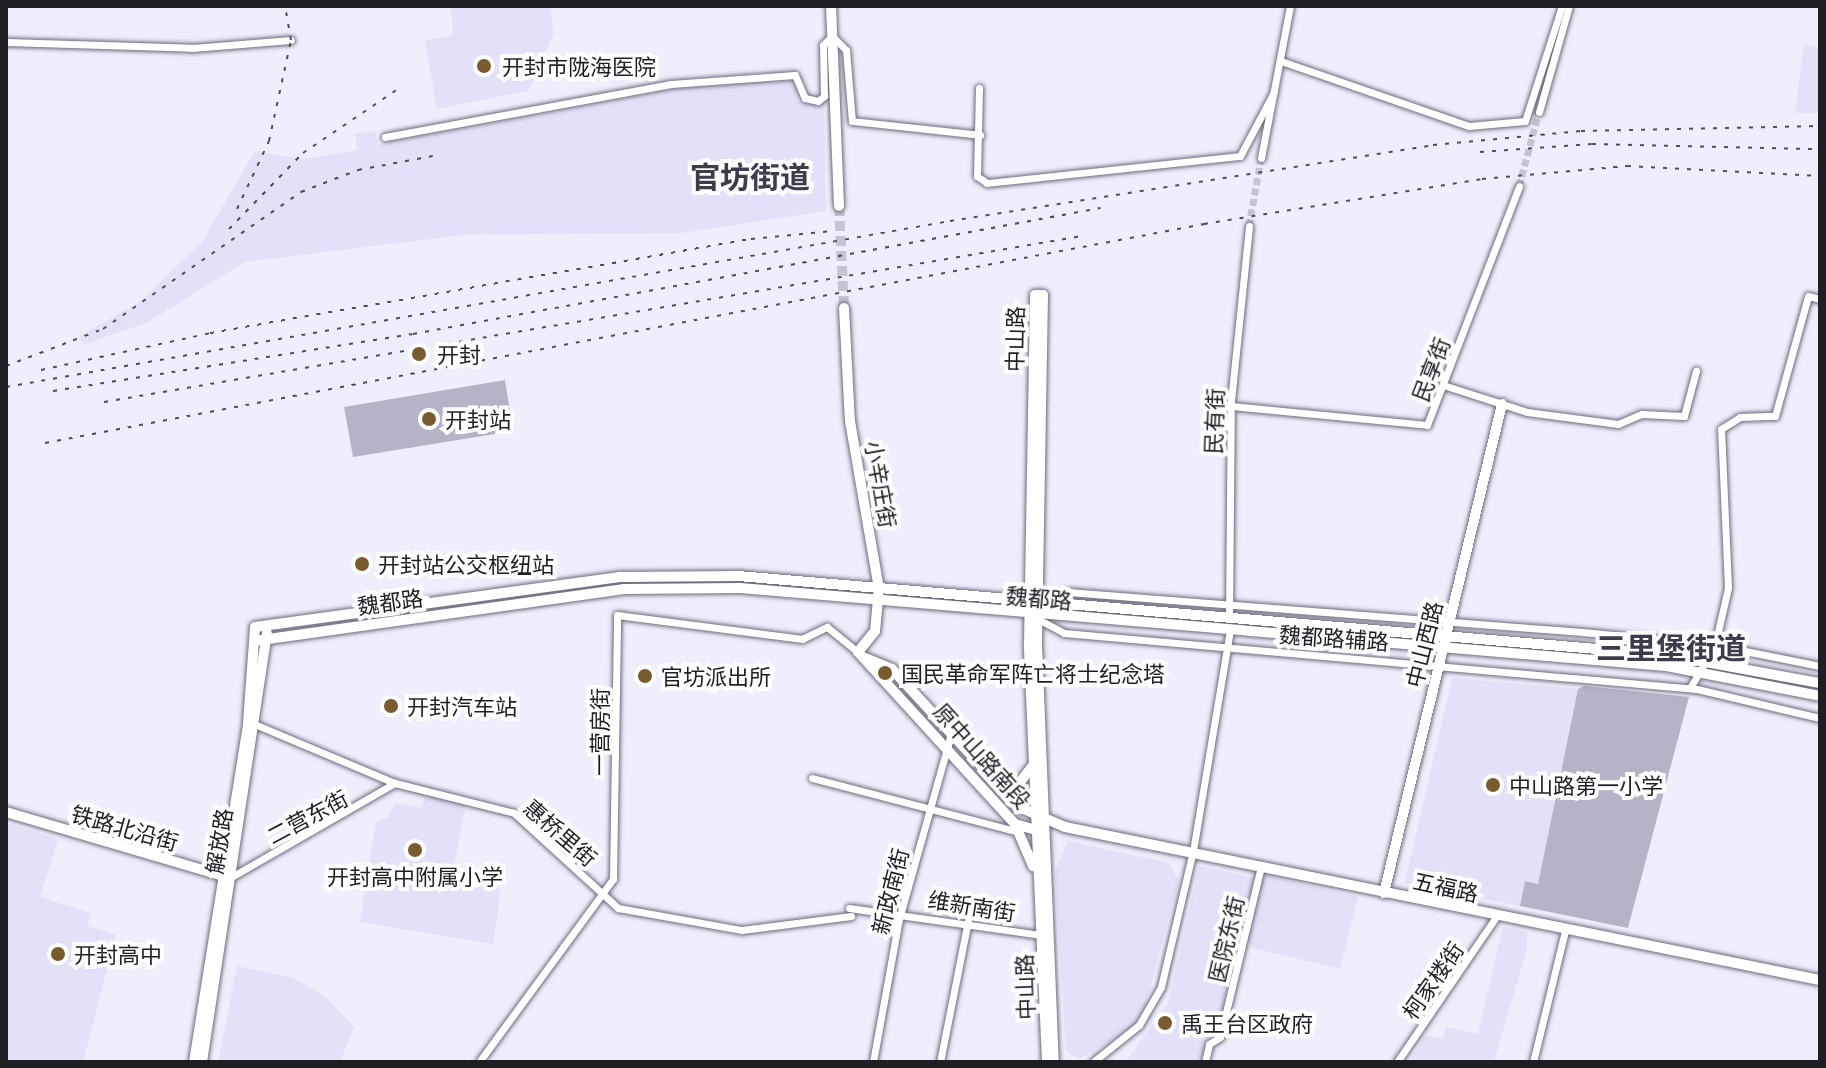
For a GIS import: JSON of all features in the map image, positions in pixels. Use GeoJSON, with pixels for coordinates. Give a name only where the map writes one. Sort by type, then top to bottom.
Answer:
{"type":"FeatureCollection","features":[{"type":"Feature","properties":{"kind":"main road"},"geometry":{"type":"LineString","coordinates":[[831,6],[839,206]]}},
{"type":"Feature","properties":{"kind":"main road","name":"中山路"},"geometry":{"type":"LineString","coordinates":[[1033,606],[1043,295],[1035,295],[1033,606],[1034,761],[1054,1062]]}},
{"type":"Feature","properties":{"kind":"main road","name":"小辛庄街"},"geometry":{"type":"LineString","coordinates":[[844,308],[850,421],[878,595],[875,631],[862,655]]}},
{"type":"Feature","properties":{"kind":"main road","name":"中山西路"},"geometry":{"type":"LineString","coordinates":[[1384,893],[1502,404]]}},
{"type":"Feature","properties":{"kind":"main road","name":"魏都路"},"geometry":{"type":"LineString","coordinates":[[255,627],[622,577],[738,576],[1033,618],[1229,624]]}},
{"type":"Feature","properties":{"kind":"main road","name":"魏都路"},"geometry":{"type":"LineString","coordinates":[[254,641],[624,589],[740,588],[1033,606],[1444,642],[1707,666],[1820,683]]}},
{"type":"Feature","properties":{"kind":"main road","name":"中山路"},"geometry":{"type":"LineString","coordinates":[[1033,618],[1040,817]]}},
{"type":"Feature","properties":{"kind":"main road","name":"解放路"},"geometry":{"type":"LineString","coordinates":[[202,1062],[268,626]]}},
{"type":"Feature","properties":{"kind":"main road","name":"解放路"},"geometry":{"type":"LineString","coordinates":[[252,723],[255,627]]}},
{"type":"Feature","properties":{"kind":"main road","name":"原中山路南段"},"geometry":{"type":"LineString","coordinates":[[862,655],[892,669],[952,730],[1019,807],[1065,827]]}},
{"type":"Feature","properties":{"kind":"main road","name":"原中山路南段"},"geometry":{"type":"LineString","coordinates":[[862,655],[948,743],[1018,828],[1041,831]]}},
{"type":"Feature","properties":{"kind":"main road","name":"魏都路"},"geometry":{"type":"LineString","coordinates":[[1707,666],[1820,696]]}},
{"type":"Feature","properties":{"kind":"main road"},"geometry":{"type":"LineString","coordinates":[[997,780],[1024,782],[1034,761]]}},
{"type":"Feature","properties":{"kind":"main road","name":"铁路北沿街"},"geometry":{"type":"LineString","coordinates":[[6,812],[228,876]]}},
{"type":"Feature","properties":{"kind":"main road"},"geometry":{"type":"LineString","coordinates":[[1041,831],[1065,827]]}},
{"type":"Feature","properties":{"kind":"main road","name":"五福路"},"geometry":{"type":"LineString","coordinates":[[1065,827],[1193,851],[1565,931],[1820,980]]}},
{"type":"Feature","properties":{"kind":"main road"},"geometry":{"type":"LineString","coordinates":[[1018,828],[1040,895]]}},
{"type":"Feature","properties":{"kind":"main road","name":"中山路"},"geometry":{"type":"LineString","coordinates":[[1041,831],[1040,895],[1047,1062]]}},
{"type":"Feature","properties":{"kind":"main road","name":"解放路"},"geometry":{"type":"LineString","coordinates":[[194,1062],[228,876]]}},
{"type":"Feature","properties":{"kind":"street"},"geometry":{"type":"LineString","coordinates":[[1261,158],[1290,6]]}},
{"type":"Feature","properties":{"kind":"street"},"geometry":{"type":"LineString","coordinates":[[1281,61],[1469,126],[1525,121],[1562,6]]}},
{"type":"Feature","properties":{"kind":"street"},"geometry":{"type":"LineString","coordinates":[[1539,112],[1569,6]]}},
{"type":"Feature","properties":{"kind":"street"},"geometry":{"type":"LineString","coordinates":[[385,137],[679,83],[795,75],[805,98],[818,101],[824,96],[823,45],[832,36],[846,50],[852,121],[980,135]]}},
{"type":"Feature","properties":{"kind":"street"},"geometry":{"type":"LineString","coordinates":[[6,42],[192,48],[291,40]]}},
{"type":"Feature","properties":{"kind":"street"},"geometry":{"type":"LineString","coordinates":[[979,88],[977,176],[987,183],[1240,156],[1274,92]]}},
{"type":"Feature","properties":{"kind":"street","name":"民享街"},"geometry":{"type":"LineString","coordinates":[[1231,406],[1427,425],[1519,186]]}},
{"type":"Feature","properties":{"kind":"street","name":"民有街"},"geometry":{"type":"LineString","coordinates":[[1093,1062],[1131,1033],[1155,1000],[1193,851],[1227,648],[1231,406],[1249,226]]}},
{"type":"Feature","properties":{"kind":"street"},"geometry":{"type":"LineString","coordinates":[[1690,688],[1707,666],[1715,645],[1728,588],[1721,429],[1740,417],[1775,416],[1808,296],[1820,299]]}},
{"type":"Feature","properties":{"kind":"street"},"geometry":{"type":"LineString","coordinates":[[1443,385],[1502,404],[1605,423],[1642,414],[1679,417],[1696,371]]}},
{"type":"Feature","properties":{"kind":"street","name":"魏都路辅路"},"geometry":{"type":"LineString","coordinates":[[1033,606],[1068,592],[1230,603],[1715,645],[1820,666]]}},
{"type":"Feature","properties":{"kind":"street","name":"一营房街"},"geometry":{"type":"LineString","coordinates":[[479,1062],[604,895],[618,841],[617,615],[802,639],[827,627],[862,655]]}},
{"type":"Feature","properties":{"kind":"street","name":"魏都路辅路"},"geometry":{"type":"LineString","coordinates":[[1033,618],[1064,633],[1439,663],[1690,688],[1820,718]]}},
{"type":"Feature","properties":{"kind":"street","name":"惠桥里街"},"geometry":{"type":"LineString","coordinates":[[252,723],[395,783],[514,813],[604,895],[633,912],[742,930],[850,912]]}},
{"type":"Feature","properties":{"kind":"street","name":"新政南街"},"geometry":{"type":"LineString","coordinates":[[873,1062],[901,913],[927,808],[952,730]]}},
{"type":"Feature","properties":{"kind":"street"},"geometry":{"type":"LineString","coordinates":[[812,778],[1018,828]]}},
{"type":"Feature","properties":{"kind":"street","name":"二营东街"},"geometry":{"type":"LineString","coordinates":[[228,876],[395,783]]}},
{"type":"Feature","properties":{"kind":"street","name":"医院东街"},"geometry":{"type":"LineString","coordinates":[[1205,1062],[1209,1044],[1220,1037],[1261,866]]}},
{"type":"Feature","properties":{"kind":"street","name":"维新南街"},"geometry":{"type":"LineString","coordinates":[[850,912],[901,913],[968,921],[1042,935]]}},
{"type":"Feature","properties":{"kind":"street","name":"柯家楼街"},"geometry":{"type":"LineString","coordinates":[[1397,1062],[1496,917]]}},
{"type":"Feature","properties":{"kind":"street"},"geometry":{"type":"LineString","coordinates":[[940,1062],[968,921]]}},
{"type":"Feature","properties":{"kind":"street"},"geometry":{"type":"LineString","coordinates":[[1533,1062],[1565,931]]}},
{"type":"Feature","properties":{"kind":"shaded area","name":"开封市陇海医院"},"geometry":{"type":"Polygon","coordinates":[[[451,6],[551,6],[553,36],[528,91],[437,109],[425,41],[453,35],[451,6]]]}},
{"type":"Feature","properties":{"kind":"shaded area"},"geometry":{"type":"Polygon","coordinates":[[[1804,45],[1820,47],[1820,113],[1795,113],[1804,45]]]}},
{"type":"Feature","properties":{"kind":"shaded area"},"geometry":{"type":"Polygon","coordinates":[[[796,80],[797,101],[824,102],[826,211],[681,233],[463,235],[245,262],[146,323],[83,345],[79,336],[137,304],[202,242],[255,151],[304,159],[357,150],[355,134],[375,131],[378,144],[688,87],[796,80]]]}},
{"type":"Feature","properties":{"kind":"shaded area","name":"中山路第一小学"},"geometry":{"type":"Polygon","coordinates":[[[1452,678],[1578,689],[1538,884],[1525,881],[1520,906],[1405,883],[1452,678]]]}},
{"type":"Feature","properties":{"kind":"shaded area","name":"开封高中附属小学"},"geometry":{"type":"Polygon","coordinates":[[[425,795],[466,803],[452,878],[501,889],[493,944],[360,922],[376,822],[388,818],[395,803],[422,808],[425,795]]]}},
{"type":"Feature","properties":{"kind":"shaded area","name":"开封高中"},"geometry":{"type":"Polygon","coordinates":[[[6,823],[58,839],[40,897],[90,913],[87,926],[116,935],[83,1062],[6,1062],[6,823]]]}},
{"type":"Feature","properties":{"kind":"shaded area"},"geometry":{"type":"Polygon","coordinates":[[[1068,841],[1169,863],[1179,881],[1144,1010],[1129,1031],[1079,1059],[1066,1051],[1055,872],[1068,841]]]}},
{"type":"Feature","properties":{"kind":"shaded area"},"geometry":{"type":"Polygon","coordinates":[[[1199,866],[1254,878],[1220,1031],[1207,1041],[1202,1062],[1126,1062],[1168,1003],[1199,866]]]}},
{"type":"Feature","properties":{"kind":"shaded area"},"geometry":{"type":"Polygon","coordinates":[[[1263,875],[1358,897],[1340,969],[1253,948],[1248,941],[1263,875]]]}},
{"type":"Feature","properties":{"kind":"shaded area"},"geometry":{"type":"Polygon","coordinates":[[[1503,927],[1527,932],[1527,948],[1494,1062],[1409,1062],[1426,1035],[1443,1039],[1446,1027],[1478,1034],[1503,927]]]}},
{"type":"Feature","properties":{"kind":"shaded area"},"geometry":{"type":"Polygon","coordinates":[[[237,966],[293,978],[326,997],[354,1027],[340,1062],[218,1062],[237,966]]]}},
{"type":"Feature","properties":{"kind":"building","name":"开封站"},"geometry":{"type":"Polygon","coordinates":[[[505,380],[513,431],[353,457],[344,407],[505,380]]]}},
{"type":"Feature","properties":{"kind":"building"},"geometry":{"type":"Polygon","coordinates":[[[1584,686],[1689,697],[1628,928],[1520,906],[1525,881],[1538,884],[1578,689],[1584,686]]]}},
{"type":"Feature","properties":{"kind":"tunnel"},"geometry":{"type":"LineString","coordinates":[[1519,186],[1539,112]]}},
{"type":"Feature","properties":{"kind":"tunnel"},"geometry":{"type":"LineString","coordinates":[[1249,226],[1261,158]]}},
{"type":"Feature","properties":{"kind":"tunnel"},"geometry":{"type":"LineString","coordinates":[[839,206],[844,308]]}},
{"type":"Feature","properties":{"kind":"railway"},"geometry":{"type":"LineString","coordinates":[[237,209],[269,141],[291,40],[285,6]]}},
{"type":"Feature","properties":{"kind":"railway"},"geometry":{"type":"LineString","coordinates":[[229,229],[303,153],[401,87]]}},
{"type":"Feature","properties":{"kind":"railway"},"geometry":{"type":"LineString","coordinates":[[6,387],[950,221],[1433,145],[1581,131],[1820,126]]}},
{"type":"Feature","properties":{"kind":"railway"},"geometry":{"type":"LineString","coordinates":[[1480,152],[1592,144],[1820,149]]}},
{"type":"Feature","properties":{"kind":"railway"},"geometry":{"type":"LineString","coordinates":[[6,366],[103,329],[301,192],[358,170],[433,156]]}},
{"type":"Feature","properties":{"kind":"railway"},"geometry":{"type":"LineString","coordinates":[[45,443],[1204,224],[1482,179],[1627,166],[1820,176]]}},
{"type":"Feature","properties":{"kind":"railway"},"geometry":{"type":"LineString","coordinates":[[53,391],[413,334],[1101,208]]}},
{"type":"Feature","properties":{"kind":"railway"},"geometry":{"type":"LineString","coordinates":[[41,370],[210,333],[751,239],[833,231]]}},
{"type":"Feature","properties":{"kind":"railway"},"geometry":{"type":"LineString","coordinates":[[104,402],[1082,236]]}},
{"type":"Feature","properties":{"kind":"place","name":"开封市陇海医院"},"geometry":{"type":"Point","coordinates":[484,66]}},
{"type":"Feature","properties":{"kind":"place","name":"开封"},"geometry":{"type":"Point","coordinates":[419,354]}},
{"type":"Feature","properties":{"kind":"place","name":"开封站"},"geometry":{"type":"Point","coordinates":[429,419]}},
{"type":"Feature","properties":{"kind":"place","name":"开封站公交枢纽站"},"geometry":{"type":"Point","coordinates":[362,564]}},
{"type":"Feature","properties":{"kind":"place","name":"国民革命军阵亡将士纪念塔"},"geometry":{"type":"Point","coordinates":[885,673]}},
{"type":"Feature","properties":{"kind":"place","name":"官坊派出所"},"geometry":{"type":"Point","coordinates":[645,676]}},
{"type":"Feature","properties":{"kind":"place","name":"开封汽车站"},"geometry":{"type":"Point","coordinates":[391,706]}},
{"type":"Feature","properties":{"kind":"place","name":"中山路第一小学"},"geometry":{"type":"Point","coordinates":[1493,785]}},
{"type":"Feature","properties":{"kind":"place","name":"开封高中附属小学"},"geometry":{"type":"Point","coordinates":[415,850]}},
{"type":"Feature","properties":{"kind":"place","name":"开封高中"},"geometry":{"type":"Point","coordinates":[58,954]}},
{"type":"Feature","properties":{"kind":"place","name":"禹王台区政府"},"geometry":{"type":"Point","coordinates":[1165,1023]}},
{"type":"Feature","properties":{"kind":"district","name":"官坊街道"},"geometry":{"type":"Point","coordinates":[750,175]}},
{"type":"Feature","properties":{"kind":"district","name":"三里堡街道"},"geometry":{"type":"Point","coordinates":[1671,646]}}]}
